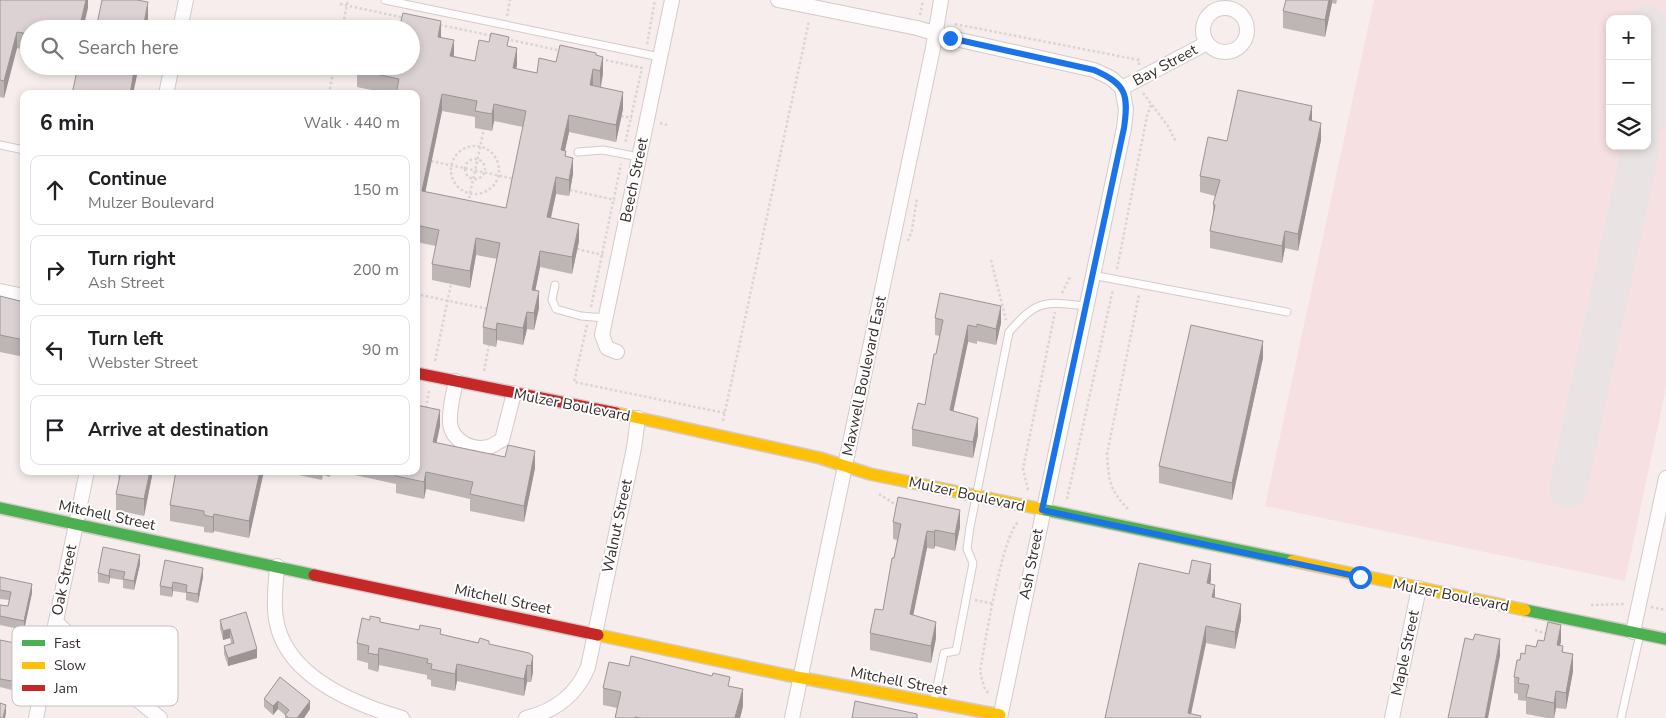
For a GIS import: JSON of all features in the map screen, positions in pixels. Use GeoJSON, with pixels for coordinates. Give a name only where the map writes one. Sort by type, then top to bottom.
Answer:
{"type":"FeatureCollection","features":[{"type":"Feature","properties":{"kind":"street"},"geometry":{"type":"LineString","coordinates":[[182,20],[186,0]]}},
{"type":"Feature","properties":{"kind":"street","name":"Beech Street"},"geometry":{"type":"LineString","coordinates":[[617,352],[607,348],[603,341],[605,318],[672,0]]}},
{"type":"Feature","properties":{"kind":"street"},"geometry":{"type":"LineString","coordinates":[[778,0],[917,28],[934,34],[1094,70],[1111,78],[1122,88]]}},
{"type":"Feature","properties":{"kind":"street","name":"Maxwell Boulevard East"},"geometry":{"type":"LineString","coordinates":[[792,718],[941,0]]}},
{"type":"Feature","properties":{"kind":"street","name":"Bay Street"},"geometry":{"type":"LineString","coordinates":[[1122,88],[1182,54],[1207,43]]}},
{"type":"Feature","properties":{"kind":"street"},"geometry":{"type":"LineString","coordinates":[[167,90],[170,75]]}},
{"type":"Feature","properties":{"kind":"street","name":"Ash Street"},"geometry":{"type":"LineString","coordinates":[[1000,717],[1042,510],[1124,128],[1126,109],[1122,88]]}},
{"type":"Feature","properties":{"kind":"street"},"geometry":{"type":"LineString","coordinates":[[0,291],[20,295]]}},
{"type":"Feature","properties":{"kind":"street","name":"Mulzer Boulevard"},"geometry":{"type":"LineString","coordinates":[[420,374],[708,432],[718,437],[820,458],[870,474],[1666,639]]}},
{"type":"Feature","properties":{"kind":"street"},"geometry":{"type":"LineString","coordinates":[[456,381],[450,413],[450,426],[455,436],[463,444],[476,448],[489,447],[502,440],[514,393]]}},
{"type":"Feature","properties":{"kind":"street","name":"Walnut Street"},"geometry":{"type":"LineString","coordinates":[[526,718],[546,711],[574,690],[588,667],[634,448],[638,418]]}},
{"type":"Feature","properties":{"kind":"street","name":"Oak Street"},"geometry":{"type":"LineString","coordinates":[[55,626],[86,475]]}},
{"type":"Feature","properties":{"kind":"street"},"geometry":{"type":"LineString","coordinates":[[1637,633],[1639,604],[1666,478]]}},
{"type":"Feature","properties":{"kind":"street","name":"Mitchell Street"},"geometry":{"type":"LineString","coordinates":[[0,508],[800,677],[1000,717]]}},
{"type":"Feature","properties":{"kind":"street"},"geometry":{"type":"LineString","coordinates":[[277,566],[276,619],[282,639],[294,657],[317,679],[341,694],[379,711],[402,718]]}},
{"type":"Feature","properties":{"kind":"street","name":"Maple Street"},"geometry":{"type":"LineString","coordinates":[[1392,718],[1418,588]]}},
{"type":"Feature","properties":{"kind":"street"},"geometry":{"type":"LineString","coordinates":[[56,622],[60,626]]}},
{"type":"Feature","properties":{"kind":"street"},"geometry":{"type":"LineString","coordinates":[[146,706],[160,718]]}},
{"type":"Feature","properties":{"kind":"lane"},"geometry":{"type":"LineString","coordinates":[[385,0],[660,57]]}},
{"type":"Feature","properties":{"kind":"lane"},"geometry":{"type":"LineString","coordinates":[[0,145],[20,149]]}},
{"type":"Feature","properties":{"kind":"lane"},"geometry":{"type":"LineString","coordinates":[[578,152],[603,150],[638,157]]}},
{"type":"Feature","properties":{"kind":"lane"},"geometry":{"type":"LineString","coordinates":[[1092,274],[1287,312]]}},
{"type":"Feature","properties":{"kind":"lane"},"geometry":{"type":"LineString","coordinates":[[555,285],[552,300],[556,309],[605,318]]}},
{"type":"Feature","properties":{"kind":"lane"},"geometry":{"type":"LineString","coordinates":[[933,703],[944,654],[956,651],[973,563],[967,549],[1009,332],[1027,311],[1041,304],[1057,302],[1085,306]]}},
{"type":"Feature","properties":{"kind":"lane"},"geometry":{"type":"LineString","coordinates":[[1621,718],[1637,633]]}},
{"type":"Feature","properties":{"kind":"path"},"geometry":{"type":"LineString","coordinates":[[344,20],[348,0]]}},
{"type":"Feature","properties":{"kind":"path"},"geometry":{"type":"LineString","coordinates":[[656,0],[574,382],[725,413]]}},
{"type":"Feature","properties":{"kind":"path"},"geometry":{"type":"LineString","coordinates":[[920,15],[923,0]]}},
{"type":"Feature","properties":{"kind":"path"},"geometry":{"type":"LineString","coordinates":[[340,4],[406,18]]}},
{"type":"Feature","properties":{"kind":"path"},"geometry":{"type":"LineString","coordinates":[[718,437],[725,413],[812,7]]}},
{"type":"Feature","properties":{"kind":"path"},"geometry":{"type":"LineString","coordinates":[[435,24],[494,36]]}},
{"type":"Feature","properties":{"kind":"path"},"geometry":{"type":"LineString","coordinates":[[954,24],[1139,60],[1141,78]]}},
{"type":"Feature","properties":{"kind":"path"},"geometry":{"type":"LineString","coordinates":[[503,38],[568,52]]}},
{"type":"Feature","properties":{"kind":"path"},"geometry":{"type":"LineString","coordinates":[[596,58],[642,68]]}},
{"type":"Feature","properties":{"kind":"path"},"geometry":{"type":"LineString","coordinates":[[330,90],[332,75]]}},
{"type":"Feature","properties":{"kind":"path"},"geometry":{"type":"LineString","coordinates":[[1064,514],[1115,280],[1147,116],[1151,106],[1168,126],[1176,142]]}},
{"type":"Feature","properties":{"kind":"path"},"geometry":{"type":"LineString","coordinates":[[467,209],[484,129]]}},
{"type":"Feature","properties":{"kind":"path"},"geometry":{"type":"LineString","coordinates":[[480,146],[494,156],[499,168],[498,175],[490,189],[482,193],[470,193],[456,185],[451,174],[451,165],[457,153],[465,148],[480,146]]}},
{"type":"Feature","properties":{"kind":"path"},"geometry":{"type":"LineString","coordinates":[[477,160],[483,164],[484,172],[480,178],[473,179],[466,174],[465,168],[470,161],[477,160]]}},
{"type":"Feature","properties":{"kind":"path"},"geometry":{"type":"LineString","coordinates":[[431,161],[516,179]]}},
{"type":"Feature","properties":{"kind":"path"},"geometry":{"type":"LineString","coordinates":[[570,190],[629,203]]}},
{"type":"Feature","properties":{"kind":"path"},"geometry":{"type":"LineString","coordinates":[[907,242],[912,230],[918,192]]}},
{"type":"Feature","properties":{"kind":"path"},"geometry":{"type":"LineString","coordinates":[[577,250],[618,258]]}},
{"type":"Feature","properties":{"kind":"path"},"geometry":{"type":"LineString","coordinates":[[991,260],[1009,332]]}},
{"type":"Feature","properties":{"kind":"path"},"geometry":{"type":"LineString","coordinates":[[988,694],[984,687],[980,670],[1006,545],[1014,525],[1022,519],[1025,506],[1028,488],[1023,469],[1057,302],[1070,277]]}},
{"type":"Feature","properties":{"kind":"path"},"geometry":{"type":"LineString","coordinates":[[424,413],[451,284]]}},
{"type":"Feature","properties":{"kind":"path"},"geometry":{"type":"LineString","coordinates":[[1130,512],[1114,495],[1108,473],[1107,454],[1140,291],[1145,285]]}},
{"type":"Feature","properties":{"kind":"path"},"geometry":{"type":"LineString","coordinates":[[420,295],[490,309]]}},
{"type":"Feature","properties":{"kind":"path"},"geometry":{"type":"LineString","coordinates":[[480,386],[489,345]]}},
{"type":"Feature","properties":{"kind":"path"},"geometry":{"type":"LineString","coordinates":[[878,493],[900,507]]}},
{"type":"Feature","properties":{"kind":"path"},"geometry":{"type":"LineString","coordinates":[[966,598],[994,604]]}},
{"type":"Feature","properties":{"kind":"path"},"geometry":{"type":"LineString","coordinates":[[1582,605],[1639,604],[1666,610]]}},
{"type":"Feature","properties":{"kind":"shaded area"},"geometry":{"type":"Polygon","coordinates":[[[1374,0],[1666,0],[1666,388],[1625,581],[1265,506],[1374,0]]]}},
{"type":"Feature","properties":{"kind":"building"},"geometry":{"type":"Polygon","coordinates":[[[0,0],[86,0],[81,20],[20,20],[20,32],[17,32],[4,81],[0,80],[0,0]]]}},
{"type":"Feature","properties":{"kind":"building"},"geometry":{"type":"Polygon","coordinates":[[[102,0],[137,0],[148,2],[145,20],[98,20],[102,0]]]}},
{"type":"Feature","properties":{"kind":"building"},"geometry":{"type":"Polygon","coordinates":[[[1286,0],[1329,0],[1325,20],[1283,11],[1286,0]]]}},
{"type":"Feature","properties":{"kind":"building"},"geometry":{"type":"Polygon","coordinates":[[[403,13],[441,21],[438,37],[454,40],[450,56],[475,61],[479,40],[489,42],[491,33],[509,37],[507,46],[517,48],[513,68],[537,73],[539,58],[556,62],[560,45],[596,53],[596,55],[603,57],[600,71],[593,69],[590,85],[623,92],[616,125],[569,115],[561,150],[566,151],[565,156],[573,158],[569,180],[556,177],[547,217],[579,224],[572,257],[540,251],[532,290],[539,291],[534,313],[527,312],[523,328],[497,323],[496,330],[483,327],[500,243],[476,238],[470,271],[432,264],[439,230],[420,226],[420,90],[397,90],[399,79],[380,75],[420,75],[420,20],[401,20],[403,13]],[[442,94],[422,191],[506,208],[526,111],[494,104],[492,114],[475,111],[477,101],[442,94]]]}},
{"type":"Feature","properties":{"kind":"building"},"geometry":{"type":"Polygon","coordinates":[[[76,75],[133,75],[131,90],[73,90],[76,75]]]}},
{"type":"Feature","properties":{"kind":"building"},"geometry":{"type":"Polygon","coordinates":[[[1238,90],[1312,106],[1309,120],[1321,123],[1298,234],[1285,231],[1282,246],[1210,231],[1215,205],[1213,204],[1220,180],[1200,176],[1208,137],[1227,141],[1238,90]]]}},
{"type":"Feature","properties":{"kind":"building"},"geometry":{"type":"Polygon","coordinates":[[[940,293],[1001,306],[996,329],[977,324],[977,327],[968,325],[950,410],[978,418],[973,442],[912,429],[918,403],[925,405],[934,354],[936,354],[943,320],[935,318],[940,293]]]}},
{"type":"Feature","properties":{"kind":"building"},"geometry":{"type":"Polygon","coordinates":[[[0,296],[20,301],[20,339],[0,335],[0,296]]]}},
{"type":"Feature","properties":{"kind":"building"},"geometry":{"type":"Polygon","coordinates":[[[1191,325],[1263,341],[1232,483],[1159,466],[1191,325]]]}},
{"type":"Feature","properties":{"kind":"building"},"geometry":{"type":"Polygon","coordinates":[[[420,406],[440,410],[433,442],[505,457],[508,445],[535,451],[524,506],[470,494],[473,482],[426,472],[424,482],[396,476],[420,475],[420,406]]]}},
{"type":"Feature","properties":{"kind":"building"},"geometry":{"type":"Polygon","coordinates":[[[120,475],[149,475],[144,499],[116,494],[120,475]]]}},
{"type":"Feature","properties":{"kind":"building"},"geometry":{"type":"Polygon","coordinates":[[[175,475],[259,475],[249,521],[214,514],[213,517],[204,515],[204,511],[170,505],[175,475]]]}},
{"type":"Feature","properties":{"kind":"building"},"geometry":{"type":"Polygon","coordinates":[[[898,497],[960,510],[955,534],[935,530],[934,532],[927,531],[910,614],[936,622],[931,646],[870,633],[875,609],[883,610],[892,558],[894,558],[901,524],[893,522],[898,497]]]}},
{"type":"Feature","properties":{"kind":"building"},"geometry":{"type":"Polygon","coordinates":[[[103,547],[140,555],[134,581],[123,579],[125,572],[110,569],[109,576],[98,573],[103,547]]]}},
{"type":"Feature","properties":{"kind":"building"},"geometry":{"type":"Polygon","coordinates":[[[165,560],[203,568],[198,594],[186,592],[187,585],[173,582],[172,588],[160,586],[165,560]]]}},
{"type":"Feature","properties":{"kind":"building"},"geometry":{"type":"Polygon","coordinates":[[[1192,560],[1211,564],[1207,583],[1215,585],[1212,597],[1241,604],[1235,632],[1206,626],[1188,713],[1201,716],[1200,718],[1105,718],[1139,563],[1189,574],[1192,560]]]}},
{"type":"Feature","properties":{"kind":"building"},"geometry":{"type":"Polygon","coordinates":[[[0,577],[32,584],[24,621],[0,616],[0,605],[8,606],[11,592],[0,590],[0,577]]]}},
{"type":"Feature","properties":{"kind":"building"},"geometry":{"type":"Polygon","coordinates":[[[246,612],[257,649],[228,658],[224,646],[234,643],[230,629],[223,631],[220,620],[246,612]]]}},
{"type":"Feature","properties":{"kind":"building"},"geometry":{"type":"Polygon","coordinates":[[[370,616],[380,618],[380,622],[419,630],[420,625],[441,629],[440,634],[478,643],[480,638],[489,641],[489,644],[529,653],[533,656],[531,666],[527,665],[524,679],[457,664],[455,674],[431,669],[432,664],[427,663],[428,659],[379,648],[378,655],[368,653],[369,646],[357,643],[362,618],[370,620],[370,616]]]}},
{"type":"Feature","properties":{"kind":"building"},"geometry":{"type":"Polygon","coordinates":[[[1548,622],[1561,625],[1557,645],[1563,646],[1562,652],[1573,654],[1566,693],[1556,691],[1554,703],[1526,697],[1529,685],[1518,683],[1519,678],[1514,677],[1517,660],[1520,660],[1521,653],[1525,654],[1526,645],[1536,647],[1538,640],[1544,641],[1548,622]]]}},
{"type":"Feature","properties":{"kind":"building"},"geometry":{"type":"Polygon","coordinates":[[[1475,634],[1500,639],[1485,718],[1448,718],[1465,638],[1473,640],[1475,634]]]}},
{"type":"Feature","properties":{"kind":"building"},"geometry":{"type":"Polygon","coordinates":[[[0,640],[12,642],[12,681],[0,679],[0,640]]]}},
{"type":"Feature","properties":{"kind":"building"},"geometry":{"type":"Polygon","coordinates":[[[631,656],[712,676],[713,673],[730,677],[728,686],[743,689],[735,717],[737,718],[615,718],[621,692],[603,688],[609,662],[629,666],[631,656]]]}},
{"type":"Feature","properties":{"kind":"building"},"geometry":{"type":"Polygon","coordinates":[[[280,677],[310,701],[297,718],[289,718],[285,715],[289,710],[278,701],[273,706],[264,699],[280,677]]]}},
{"type":"Feature","properties":{"kind":"building"},"geometry":{"type":"Polygon","coordinates":[[[855,701],[917,714],[917,718],[852,718],[855,701]]]}},
{"type":"Feature","properties":{"kind":"building"},"geometry":{"type":"Polygon","coordinates":[[[0,703],[6,705],[3,718],[0,718],[0,703]]]}},
{"type":"Feature","properties":{"kind":"taxiway"},"geometry":{"type":"LineString","coordinates":[[1650,105],[1655,71],[1654,49],[1651,37]]}},
{"type":"Feature","properties":{"kind":"taxiway"},"geometry":{"type":"LineString","coordinates":[[1568,489],[1640,150]]}},
{"type":"Feature","properties":{"kind":"traffic: fast"},"geometry":{"type":"LineString","coordinates":[[0,508],[314,575]]}},
{"type":"Feature","properties":{"kind":"traffic: fast"},"geometry":{"type":"LineString","coordinates":[[1041,509],[1292,561]]}},
{"type":"Feature","properties":{"kind":"traffic: fast"},"geometry":{"type":"LineString","coordinates":[[1525,610],[1666,639]]}},
{"type":"Feature","properties":{"kind":"traffic: slow"},"geometry":{"type":"LineString","coordinates":[[616,413],[820,458],[870,474],[1041,509]]}},
{"type":"Feature","properties":{"kind":"traffic: slow"},"geometry":{"type":"LineString","coordinates":[[1292,561],[1525,610]]}},
{"type":"Feature","properties":{"kind":"traffic: slow"},"geometry":{"type":"LineString","coordinates":[[598,635],[786,675],[1000,715]]}},
{"type":"Feature","properties":{"kind":"traffic: jam"},"geometry":{"type":"LineString","coordinates":[[420,374],[616,413]]}},
{"type":"Feature","properties":{"kind":"traffic: jam"},"geometry":{"type":"LineString","coordinates":[[314,575],[598,635]]}},
{"type":"Feature","properties":{"kind":"route"},"geometry":{"type":"LineString","coordinates":[[950,38],[1094,70],[1111,78],[1122,88],[1125,96],[1124,128],[1042,510],[1360,577]]}}]}
